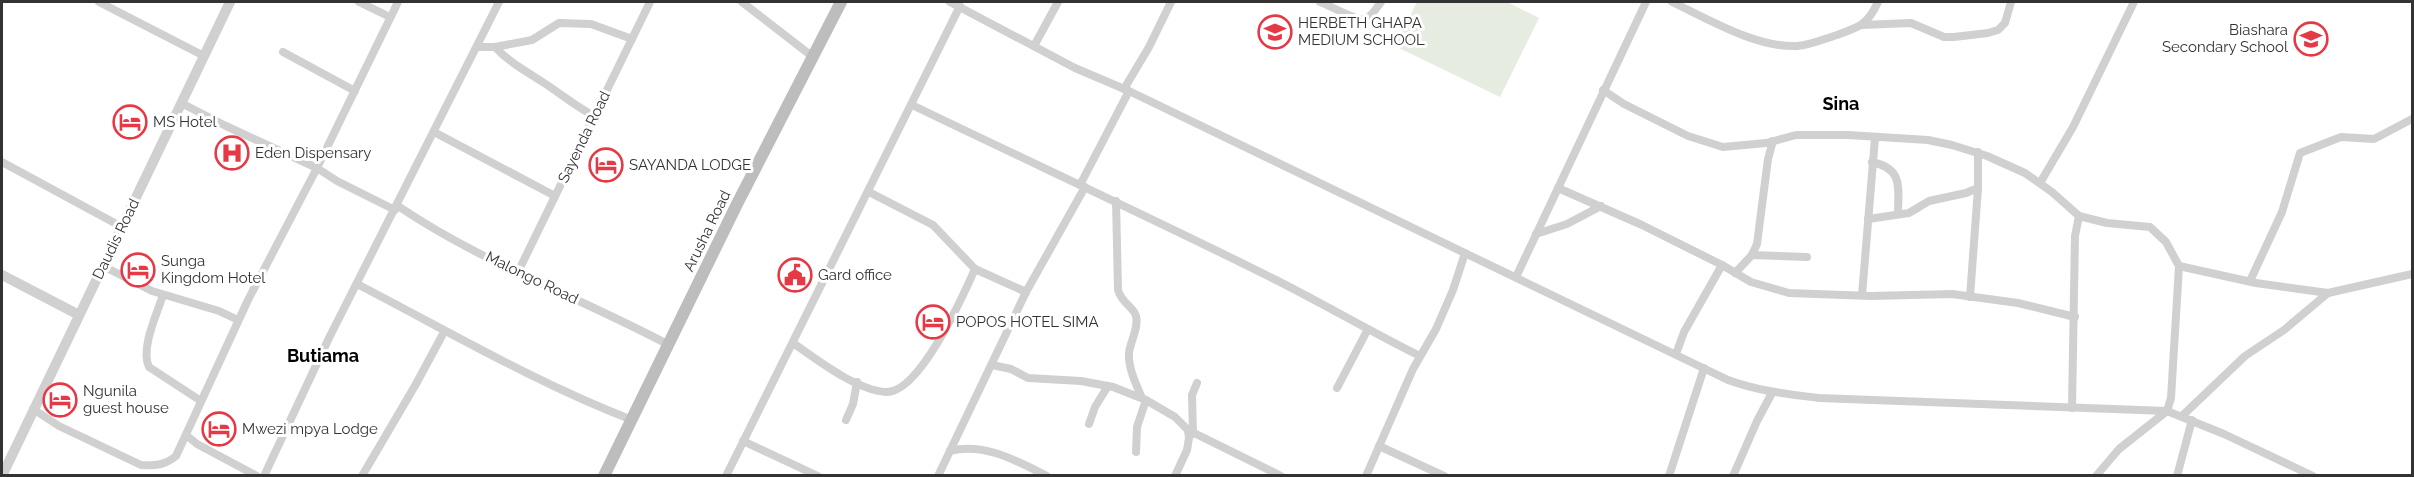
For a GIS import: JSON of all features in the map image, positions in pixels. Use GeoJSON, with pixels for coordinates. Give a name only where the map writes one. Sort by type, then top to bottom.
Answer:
{"type":"FeatureCollection","features":[{"type":"Feature","properties":{"kind":"main road","name":"Arusha Road"},"geometry":{"type":"LineString","coordinates":[[604,476],[741,194],[841,2]]}},
{"type":"Feature","properties":{"kind":"street"},"geometry":{"type":"LineString","coordinates":[[99,2],[204,56]]}},
{"type":"Feature","properties":{"kind":"street","name":"Daudis Road"},"geometry":{"type":"LineString","coordinates":[[2,476],[230,2]]}},
{"type":"Feature","properties":{"kind":"street"},"geometry":{"type":"LineString","coordinates":[[359,2],[390,17]]}},
{"type":"Feature","properties":{"kind":"street"},"geometry":{"type":"LineString","coordinates":[[33,409],[58,426],[141,465],[166,464],[176,456],[238,320],[317,168],[398,2]]}},
{"type":"Feature","properties":{"kind":"street"},"geometry":{"type":"LineString","coordinates":[[264,476],[357,284],[499,2]]}},
{"type":"Feature","properties":{"kind":"street","name":"Sayenda Road"},"geometry":{"type":"LineString","coordinates":[[518,272],[650,2]]}},
{"type":"Feature","properties":{"kind":"street"},"geometry":{"type":"LineString","coordinates":[[742,2],[813,57]]}},
{"type":"Feature","properties":{"kind":"street"},"geometry":{"type":"LineString","coordinates":[[950,2],[1076,68],[1728,380],[1772,393],[1819,399],[1942,401],[2167,411],[2192,420],[2313,476]]}},
{"type":"Feature","properties":{"kind":"street"},"geometry":{"type":"LineString","coordinates":[[1034,46],[1058,2]]}},
{"type":"Feature","properties":{"kind":"street"},"geometry":{"type":"LineString","coordinates":[[938,476],[1026,292],[1083,186],[1126,91],[1171,2]]}},
{"type":"Feature","properties":{"kind":"street"},"geometry":{"type":"LineString","coordinates":[[1320,2],[1357,19],[1364,19],[1374,12],[1381,2]]}},
{"type":"Feature","properties":{"kind":"street"},"geometry":{"type":"LineString","coordinates":[[1516,277],[1646,2]]}},
{"type":"Feature","properties":{"kind":"street"},"geometry":{"type":"LineString","coordinates":[[1672,2],[1683,4],[1724,26],[1778,45],[1799,46],[1862,25],[1911,23],[1944,36],[1954,37],[1988,33],[1998,30],[2005,22],[2011,2]]}},
{"type":"Feature","properties":{"kind":"street"},"geometry":{"type":"LineString","coordinates":[[1862,25],[1870,18],[1878,2]]}},
{"type":"Feature","properties":{"kind":"street"},"geometry":{"type":"LineString","coordinates":[[2040,183],[2073,127],[2134,2]]}},
{"type":"Feature","properties":{"kind":"street"},"geometry":{"type":"LineString","coordinates":[[726,476],[960,6]]}},
{"type":"Feature","properties":{"kind":"street"},"geometry":{"type":"LineString","coordinates":[[477,47],[495,47],[532,40],[559,23],[591,24],[632,39]]}},
{"type":"Feature","properties":{"kind":"street"},"geometry":{"type":"LineString","coordinates":[[495,47],[514,65],[594,116]]}},
{"type":"Feature","properties":{"kind":"street"},"geometry":{"type":"LineString","coordinates":[[283,52],[355,91]]}},
{"type":"Feature","properties":{"kind":"street"},"geometry":{"type":"LineString","coordinates":[[1603,90],[1657,121],[1707,144],[1723,147],[1773,141],[1796,135],[1928,140],[1978,152],[2025,173],[2079,216],[2107,223],[2150,227],[2166,242],[2180,266],[2173,382],[2167,411],[2119,449],[2096,476]]}},
{"type":"Feature","properties":{"kind":"street","name":"Malongo Road"},"geometry":{"type":"LineString","coordinates":[[181,102],[226,126],[317,168],[337,181],[396,208],[518,272],[669,345]]}},
{"type":"Feature","properties":{"kind":"street"},"geometry":{"type":"LineString","coordinates":[[912,105],[1116,201],[1299,291],[1420,356]]}},
{"type":"Feature","properties":{"kind":"street"},"geometry":{"type":"LineString","coordinates":[[2250,281],[2282,212],[2300,153],[2341,137],[2374,139],[2412,118]]}},
{"type":"Feature","properties":{"kind":"street"},"geometry":{"type":"LineString","coordinates":[[434,132],[555,196]]}},
{"type":"Feature","properties":{"kind":"street"},"geometry":{"type":"LineString","coordinates":[[1862,295],[1875,138]]}},
{"type":"Feature","properties":{"kind":"street"},"geometry":{"type":"LineString","coordinates":[[1735,273],[1752,255],[1758,236],[1768,159],[1773,141]]}},
{"type":"Feature","properties":{"kind":"street"},"geometry":{"type":"LineString","coordinates":[[1970,297],[1978,188],[1978,152]]}},
{"type":"Feature","properties":{"kind":"street"},"geometry":{"type":"LineString","coordinates":[[2,162],[122,227]]}},
{"type":"Feature","properties":{"kind":"street"},"geometry":{"type":"LineString","coordinates":[[1872,162],[1885,165],[1893,171],[1898,187],[1898,214]]}},
{"type":"Feature","properties":{"kind":"street"},"geometry":{"type":"LineString","coordinates":[[1558,188],[1722,265],[1751,282],[1789,293],[1952,294],[2018,303],[2075,317]]}},
{"type":"Feature","properties":{"kind":"street"},"geometry":{"type":"LineString","coordinates":[[1868,219],[1909,213],[1929,201],[1978,188]]}},
{"type":"Feature","properties":{"kind":"street"},"geometry":{"type":"LineString","coordinates":[[869,192],[933,225],[975,269],[1026,292]]}},
{"type":"Feature","properties":{"kind":"street"},"geometry":{"type":"LineString","coordinates":[[1116,201],[1118,290],[1120,300],[1135,312],[1137,319],[1129,351],[1129,362],[1144,399],[1137,427],[1136,452]]}},
{"type":"Feature","properties":{"kind":"street"},"geometry":{"type":"LineString","coordinates":[[1536,234],[1567,224],[1600,206]]}},
{"type":"Feature","properties":{"kind":"street"},"geometry":{"type":"LineString","coordinates":[[2072,408],[2075,236],[2079,216]]}},
{"type":"Feature","properties":{"kind":"street"},"geometry":{"type":"LineString","coordinates":[[1365,476],[1420,356],[1436,329],[1453,290],[1465,253]]}},
{"type":"Feature","properties":{"kind":"street"},"geometry":{"type":"LineString","coordinates":[[1752,255],[1807,257]]}},
{"type":"Feature","properties":{"kind":"street"},"geometry":{"type":"LineString","coordinates":[[1676,354],[1684,332],[1722,265]]}},
{"type":"Feature","properties":{"kind":"street"},"geometry":{"type":"LineString","coordinates":[[103,266],[134,283],[164,295],[219,311],[238,320]]}},
{"type":"Feature","properties":{"kind":"street"},"geometry":{"type":"LineString","coordinates":[[2180,266],[2250,281],[2328,293],[2412,274]]}},
{"type":"Feature","properties":{"kind":"street"},"geometry":{"type":"LineString","coordinates":[[793,343],[835,372],[857,382],[888,392],[897,390],[906,385],[933,350],[962,298],[975,269]]}},
{"type":"Feature","properties":{"kind":"street"},"geometry":{"type":"LineString","coordinates":[[2,275],[79,315]]}},
{"type":"Feature","properties":{"kind":"street"},"geometry":{"type":"LineString","coordinates":[[357,284],[444,332],[567,394],[632,420]]}},
{"type":"Feature","properties":{"kind":"street"},"geometry":{"type":"LineString","coordinates":[[2181,416],[2245,356],[2284,330],[2328,293]]}},
{"type":"Feature","properties":{"kind":"street"},"geometry":{"type":"LineString","coordinates":[[164,295],[145,359],[149,367],[201,401]]}},
{"type":"Feature","properties":{"kind":"street"},"geometry":{"type":"LineString","coordinates":[[1337,388],[1368,329]]}},
{"type":"Feature","properties":{"kind":"street"},"geometry":{"type":"LineString","coordinates":[[362,476],[444,332]]}},
{"type":"Feature","properties":{"kind":"street"},"geometry":{"type":"LineString","coordinates":[[992,365],[1011,369],[1028,378],[1081,381],[1108,386],[1144,399],[1175,417],[1190,432],[1281,476]]}},
{"type":"Feature","properties":{"kind":"street"},"geometry":{"type":"LineString","coordinates":[[1669,476],[1704,368]]}},
{"type":"Feature","properties":{"kind":"street"},"geometry":{"type":"LineString","coordinates":[[846,420],[854,404],[857,382]]}},
{"type":"Feature","properties":{"kind":"street"},"geometry":{"type":"LineString","coordinates":[[1175,476],[1187,450],[1192,395],[1197,382]]}},
{"type":"Feature","properties":{"kind":"street"},"geometry":{"type":"LineString","coordinates":[[1089,424],[1098,401],[1108,386]]}},
{"type":"Feature","properties":{"kind":"street"},"geometry":{"type":"LineString","coordinates":[[1733,476],[1772,393]]}},
{"type":"Feature","properties":{"kind":"street"},"geometry":{"type":"LineString","coordinates":[[2177,476],[2192,420]]}},
{"type":"Feature","properties":{"kind":"street"},"geometry":{"type":"LineString","coordinates":[[186,435],[197,444],[257,476]]}},
{"type":"Feature","properties":{"kind":"street"},"geometry":{"type":"LineString","coordinates":[[743,441],[818,476]]}},
{"type":"Feature","properties":{"kind":"street"},"geometry":{"type":"LineString","coordinates":[[1379,446],[1444,476]]}},
{"type":"Feature","properties":{"kind":"street"},"geometry":{"type":"LineString","coordinates":[[950,451],[965,448],[992,451],[1047,476]]}},
{"type":"Feature","properties":{"kind":"shaded area"},"geometry":{"type":"Polygon","coordinates":[[[1417,2],[1507,2],[1539,18],[1500,97],[1395,46],[1417,2]]]}},
{"type":"Feature","properties":{"kind":"place","name":"HERBETH GHAPA MEDIUM SCHOOL"},"geometry":{"type":"Point","coordinates":[1275,32]}},
{"type":"Feature","properties":{"kind":"place","name":"Biashara Secondary School"},"geometry":{"type":"Point","coordinates":[2311,39]}},
{"type":"Feature","properties":{"kind":"place","name":"MS Hotel"},"geometry":{"type":"Point","coordinates":[130,122]}},
{"type":"Feature","properties":{"kind":"place","name":"Eden Dispensary"},"geometry":{"type":"Point","coordinates":[232,153]}},
{"type":"Feature","properties":{"kind":"place","name":"SAYANDA LODGE"},"geometry":{"type":"Point","coordinates":[606,165]}},
{"type":"Feature","properties":{"kind":"place","name":"Sunga Kingdom Hotel"},"geometry":{"type":"Point","coordinates":[138,270]}},
{"type":"Feature","properties":{"kind":"place","name":"Gard office"},"geometry":{"type":"Point","coordinates":[795,275]}},
{"type":"Feature","properties":{"kind":"place","name":"POPOS HOTEL SIMA"},"geometry":{"type":"Point","coordinates":[933,322]}},
{"type":"Feature","properties":{"kind":"place","name":"Ngunila guest house"},"geometry":{"type":"Point","coordinates":[60,400]}},
{"type":"Feature","properties":{"kind":"place","name":"Mwezi mpya Lodge"},"geometry":{"type":"Point","coordinates":[219,429]}},
{"type":"Feature","properties":{"kind":"district","name":"Sina"},"geometry":{"type":"Point","coordinates":[1841,104]}},
{"type":"Feature","properties":{"kind":"district","name":"Butiama"},"geometry":{"type":"Point","coordinates":[323,356]}}]}
